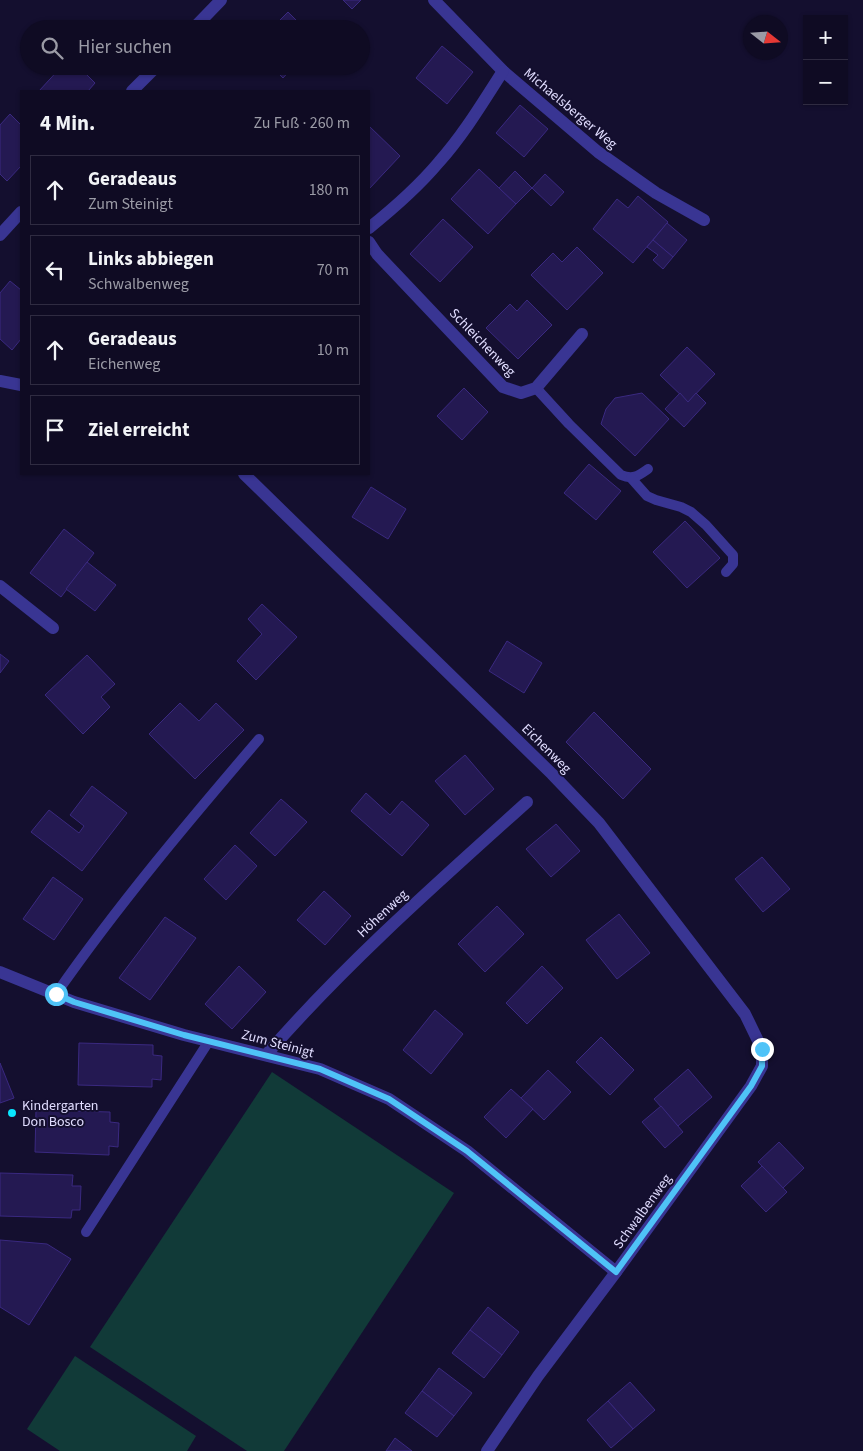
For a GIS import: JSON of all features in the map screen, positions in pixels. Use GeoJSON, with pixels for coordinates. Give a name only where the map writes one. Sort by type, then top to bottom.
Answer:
{"type":"FeatureCollection","features":[{"type":"Feature","properties":{"kind":"street"},"geometry":{"type":"LineString","coordinates":[[202,20],[221,0]]}},
{"type":"Feature","properties":{"kind":"street","name":"Michaelsberger Weg"},"geometry":{"type":"LineString","coordinates":[[434,0],[503,71],[598,152],[656,193],[704,220]]}},
{"type":"Feature","properties":{"kind":"street"},"geometry":{"type":"LineString","coordinates":[[370,227],[404,199],[439,162],[465,129],[503,71]]}},
{"type":"Feature","properties":{"kind":"street"},"geometry":{"type":"LineString","coordinates":[[133,90],[148,75]]}},
{"type":"Feature","properties":{"kind":"street"},"geometry":{"type":"LineString","coordinates":[[0,235],[20,213]]}},
{"type":"Feature","properties":{"kind":"street","name":"Schleichenweg"},"geometry":{"type":"LineString","coordinates":[[370,244],[377,254],[503,387],[521,393],[536,388]]}},
{"type":"Feature","properties":{"kind":"street"},"geometry":{"type":"LineString","coordinates":[[536,388],[582,334]]}},
{"type":"Feature","properties":{"kind":"street"},"geometry":{"type":"LineString","coordinates":[[0,381],[20,385]]}},
{"type":"Feature","properties":{"kind":"street","name":"Eichenweg"},"geometry":{"type":"LineString","coordinates":[[245,475],[552,774],[599,823],[745,1014],[762,1049],[762,1066],[751,1086]]}},
{"type":"Feature","properties":{"kind":"street"},"geometry":{"type":"LineString","coordinates":[[0,586],[53,628]]}},
{"type":"Feature","properties":{"kind":"street","name":"Höhenweg"},"geometry":{"type":"LineString","coordinates":[[266,1055],[298,1019],[372,943],[527,802]]}},
{"type":"Feature","properties":{"kind":"street","name":"Zum Steinigt"},"geometry":{"type":"LineString","coordinates":[[0,972],[74,1002],[209,1041],[320,1069],[389,1099],[467,1151],[616,1272]]}},
{"type":"Feature","properties":{"kind":"street","name":"Schwalbenweg"},"geometry":{"type":"LineString","coordinates":[[487,1451],[538,1376],[751,1086]]}},
{"type":"Feature","properties":{"kind":"lane"},"geometry":{"type":"LineString","coordinates":[[536,388],[616,471],[631,478],[647,496],[685,509],[706,525],[733,555],[733,564],[726,572]]}},
{"type":"Feature","properties":{"kind":"lane"},"geometry":{"type":"LineString","coordinates":[[631,478],[636,478],[648,469]]}},
{"type":"Feature","properties":{"kind":"lane"},"geometry":{"type":"LineString","coordinates":[[56,994],[93,941],[184,826],[259,739]]}},
{"type":"Feature","properties":{"kind":"lane"},"geometry":{"type":"LineString","coordinates":[[86,1232],[209,1041]]}},
{"type":"Feature","properties":{"kind":"green space"},"geometry":{"type":"Polygon","coordinates":[[[272,1072],[454,1193],[284,1451],[247,1451],[90,1347],[272,1072]]]}},
{"type":"Feature","properties":{"kind":"green space"},"geometry":{"type":"Polygon","coordinates":[[[75,1356],[196,1436],[187,1451],[60,1451],[27,1429],[75,1356]]]}},
{"type":"Feature","properties":{"kind":"building"},"geometry":{"type":"Polygon","coordinates":[[[343,0],[361,0],[352,9],[343,0]]]}},
{"type":"Feature","properties":{"kind":"building"},"geometry":{"type":"Polygon","coordinates":[[[288,12],[296,20],[280,20],[288,12]]]}},
{"type":"Feature","properties":{"kind":"building"},"geometry":{"type":"Polygon","coordinates":[[[442,46],[473,72],[447,104],[416,78],[442,46]]]}},
{"type":"Feature","properties":{"kind":"building"},"geometry":{"type":"Polygon","coordinates":[[[54,75],[87,75],[95,83],[89,90],[40,90],[54,75]]]}},
{"type":"Feature","properties":{"kind":"building"},"geometry":{"type":"Polygon","coordinates":[[[520,105],[548,129],[524,157],[496,133],[520,105]]]}},
{"type":"Feature","properties":{"kind":"building"},"geometry":{"type":"Polygon","coordinates":[[[10,114],[20,124],[20,167],[7,181],[0,174],[0,125],[10,114]]]}},
{"type":"Feature","properties":{"kind":"building"},"geometry":{"type":"Polygon","coordinates":[[[370,127],[400,156],[370,188],[370,127]]]}},
{"type":"Feature","properties":{"kind":"building"},"geometry":{"type":"Polygon","coordinates":[[[479,169],[516,204],[488,234],[451,199],[479,169]]]}},
{"type":"Feature","properties":{"kind":"building"},"geometry":{"type":"Polygon","coordinates":[[[515,171],[532,188],[516,204],[499,188],[515,171]]]}},
{"type":"Feature","properties":{"kind":"building"},"geometry":{"type":"Polygon","coordinates":[[[545,174],[564,192],[551,206],[532,188],[545,174]]]}},
{"type":"Feature","properties":{"kind":"building"},"geometry":{"type":"Polygon","coordinates":[[[638,196],[668,222],[633,263],[593,229],[617,199],[628,208],[638,196]]]}},
{"type":"Feature","properties":{"kind":"building"},"geometry":{"type":"Polygon","coordinates":[[[443,219],[473,247],[440,282],[410,254],[443,219]]]}},
{"type":"Feature","properties":{"kind":"building"},"geometry":{"type":"Polygon","coordinates":[[[667,223],[687,240],[673,257],[653,240],[667,223]]]}},
{"type":"Feature","properties":{"kind":"building"},"geometry":{"type":"Polygon","coordinates":[[[653,240],[673,257],[663,269],[653,260],[658,255],[647,247],[653,240]]]}},
{"type":"Feature","properties":{"kind":"building"},"geometry":{"type":"Polygon","coordinates":[[[577,247],[603,273],[567,310],[531,275],[553,253],[562,262],[577,247]]]}},
{"type":"Feature","properties":{"kind":"building"},"geometry":{"type":"Polygon","coordinates":[[[10,281],[20,289],[20,340],[12,350],[0,339],[0,293],[10,281]]]}},
{"type":"Feature","properties":{"kind":"building"},"geometry":{"type":"Polygon","coordinates":[[[527,300],[552,325],[518,359],[486,328],[510,304],[517,311],[527,300]]]}},
{"type":"Feature","properties":{"kind":"building"},"geometry":{"type":"Polygon","coordinates":[[[687,347],[715,374],[688,402],[660,375],[687,347]]]}},
{"type":"Feature","properties":{"kind":"building"},"geometry":{"type":"Polygon","coordinates":[[[464,388],[488,412],[462,440],[437,416],[464,388]]]}},
{"type":"Feature","properties":{"kind":"building"},"geometry":{"type":"Polygon","coordinates":[[[642,393],[669,419],[635,456],[601,424],[606,409],[615,398],[642,393]]]}},
{"type":"Feature","properties":{"kind":"building"},"geometry":{"type":"Polygon","coordinates":[[[680,393],[688,402],[696,393],[706,403],[684,427],[665,409],[680,393]]]}},
{"type":"Feature","properties":{"kind":"building"},"geometry":{"type":"Polygon","coordinates":[[[589,464],[621,491],[596,520],[564,493],[589,464]]]}},
{"type":"Feature","properties":{"kind":"building"},"geometry":{"type":"Polygon","coordinates":[[[371,487],[406,509],[388,539],[352,517],[371,487]]]}},
{"type":"Feature","properties":{"kind":"building"},"geometry":{"type":"Polygon","coordinates":[[[685,521],[720,558],[687,588],[653,552],[685,521]]]}},
{"type":"Feature","properties":{"kind":"building"},"geometry":{"type":"Polygon","coordinates":[[[64,529],[94,553],[61,597],[30,573],[64,529]]]}},
{"type":"Feature","properties":{"kind":"building"},"geometry":{"type":"Polygon","coordinates":[[[87,562],[116,585],[95,611],[66,589],[87,562]]]}},
{"type":"Feature","properties":{"kind":"building"},"geometry":{"type":"Polygon","coordinates":[[[262,604],[297,637],[256,680],[237,661],[262,634],[248,619],[262,604]]]}},
{"type":"Feature","properties":{"kind":"building"},"geometry":{"type":"Polygon","coordinates":[[[507,641],[542,663],[524,693],[489,671],[507,641]]]}},
{"type":"Feature","properties":{"kind":"building"},"geometry":{"type":"Polygon","coordinates":[[[0,654],[9,661],[0,673],[0,654]]]}},
{"type":"Feature","properties":{"kind":"building"},"geometry":{"type":"Polygon","coordinates":[[[87,655],[115,684],[101,697],[110,707],[83,734],[45,695],[87,655]]]}},
{"type":"Feature","properties":{"kind":"building"},"geometry":{"type":"Polygon","coordinates":[[[180,703],[199,721],[216,703],[244,730],[195,779],[149,734],[180,703]]]}},
{"type":"Feature","properties":{"kind":"building"},"geometry":{"type":"Polygon","coordinates":[[[594,712],[651,769],[623,799],[566,742],[594,712]]]}},
{"type":"Feature","properties":{"kind":"building"},"geometry":{"type":"Polygon","coordinates":[[[465,755],[494,789],[465,815],[435,781],[465,755]]]}},
{"type":"Feature","properties":{"kind":"building"},"geometry":{"type":"Polygon","coordinates":[[[92,786],[127,813],[82,871],[31,832],[49,810],[79,833],[84,826],[70,815],[92,786]]]}},
{"type":"Feature","properties":{"kind":"building"},"geometry":{"type":"Polygon","coordinates":[[[366,793],[390,815],[402,801],[429,825],[402,856],[351,811],[366,793]]]}},
{"type":"Feature","properties":{"kind":"building"},"geometry":{"type":"Polygon","coordinates":[[[281,799],[307,822],[275,856],[250,833],[281,799]]]}},
{"type":"Feature","properties":{"kind":"building"},"geometry":{"type":"Polygon","coordinates":[[[556,824],[580,851],[551,877],[526,849],[556,824]]]}},
{"type":"Feature","properties":{"kind":"building"},"geometry":{"type":"Polygon","coordinates":[[[235,845],[257,866],[226,900],[204,879],[235,845]]]}},
{"type":"Feature","properties":{"kind":"building"},"geometry":{"type":"Polygon","coordinates":[[[762,857],[790,889],[763,912],[735,879],[762,857]]]}},
{"type":"Feature","properties":{"kind":"building"},"geometry":{"type":"Polygon","coordinates":[[[53,877],[83,899],[54,940],[23,919],[53,877]]]}},
{"type":"Feature","properties":{"kind":"building"},"geometry":{"type":"Polygon","coordinates":[[[324,891],[351,916],[325,945],[297,920],[324,891]]]}},
{"type":"Feature","properties":{"kind":"building"},"geometry":{"type":"Polygon","coordinates":[[[497,906],[524,934],[485,972],[458,944],[497,906]]]}},
{"type":"Feature","properties":{"kind":"building"},"geometry":{"type":"Polygon","coordinates":[[[619,914],[650,953],[617,979],[586,940],[619,914]]]}},
{"type":"Feature","properties":{"kind":"building"},"geometry":{"type":"Polygon","coordinates":[[[165,917],[196,938],[150,1000],[119,978],[165,917]]]}},
{"type":"Feature","properties":{"kind":"building"},"geometry":{"type":"Polygon","coordinates":[[[239,966],[266,992],[232,1029],[205,1004],[239,966]]]}},
{"type":"Feature","properties":{"kind":"building"},"geometry":{"type":"Polygon","coordinates":[[[542,966],[563,988],[527,1024],[506,1003],[542,966]]]}},
{"type":"Feature","properties":{"kind":"building"},"geometry":{"type":"Polygon","coordinates":[[[435,1010],[463,1034],[431,1074],[403,1050],[435,1010]]]}},
{"type":"Feature","properties":{"kind":"building"},"geometry":{"type":"Polygon","coordinates":[[[601,1037],[634,1070],[610,1095],[576,1062],[601,1037]]]}},
{"type":"Feature","properties":{"kind":"building"},"geometry":{"type":"Polygon","coordinates":[[[79,1043],[153,1045],[153,1055],[162,1056],[161,1080],[152,1079],[152,1087],[78,1085],[79,1043]]]}},
{"type":"Feature","properties":{"kind":"building"},"geometry":{"type":"Polygon","coordinates":[[[0,1063],[14,1098],[0,1103],[0,1063]]]}},
{"type":"Feature","properties":{"kind":"building"},"geometry":{"type":"Polygon","coordinates":[[[688,1069],[712,1097],[678,1126],[654,1099],[688,1069]]]}},
{"type":"Feature","properties":{"kind":"building"},"geometry":{"type":"Polygon","coordinates":[[[548,1070],[571,1092],[544,1120],[521,1098],[548,1070]]]}},
{"type":"Feature","properties":{"kind":"building"},"geometry":{"type":"Polygon","coordinates":[[[511,1089],[533,1109],[506,1138],[484,1117],[511,1089]]]}},
{"type":"Feature","properties":{"kind":"building"},"geometry":{"type":"Polygon","coordinates":[[[661,1106],[683,1132],[665,1148],[642,1122],[661,1106]]]}},
{"type":"Feature","properties":{"kind":"building"},"geometry":{"type":"Polygon","coordinates":[[[36,1110],[110,1112],[110,1122],[119,1123],[118,1147],[109,1146],[109,1155],[35,1152],[36,1110]]]}},
{"type":"Feature","properties":{"kind":"building"},"geometry":{"type":"Polygon","coordinates":[[[779,1142],[804,1168],[783,1188],[758,1162],[779,1142]]]}},
{"type":"Feature","properties":{"kind":"building"},"geometry":{"type":"Polygon","coordinates":[[[762,1166],[787,1192],[766,1212],[741,1186],[762,1166]]]}},
{"type":"Feature","properties":{"kind":"building"},"geometry":{"type":"Polygon","coordinates":[[[0,1173],[73,1175],[72,1186],[81,1186],[80,1210],[72,1210],[71,1218],[0,1216],[0,1173]]]}},
{"type":"Feature","properties":{"kind":"building"},"geometry":{"type":"Polygon","coordinates":[[[0,1240],[47,1244],[71,1259],[29,1325],[0,1307],[0,1240]]]}},
{"type":"Feature","properties":{"kind":"building"},"geometry":{"type":"Polygon","coordinates":[[[488,1307],[519,1332],[502,1355],[470,1330],[488,1307]]]}},
{"type":"Feature","properties":{"kind":"building"},"geometry":{"type":"Polygon","coordinates":[[[470,1330],[502,1355],[484,1378],[452,1353],[470,1330]]]}},
{"type":"Feature","properties":{"kind":"building"},"geometry":{"type":"Polygon","coordinates":[[[439,1368],[472,1393],[454,1416],[422,1391],[439,1368]]]}},
{"type":"Feature","properties":{"kind":"building"},"geometry":{"type":"Polygon","coordinates":[[[630,1382],[655,1410],[633,1429],[608,1401],[630,1382]]]}},
{"type":"Feature","properties":{"kind":"building"},"geometry":{"type":"Polygon","coordinates":[[[422,1391],[454,1416],[437,1437],[405,1413],[422,1391]]]}},
{"type":"Feature","properties":{"kind":"building"},"geometry":{"type":"Polygon","coordinates":[[[608,1401],[633,1429],[611,1448],[587,1420],[608,1401]]]}},
{"type":"Feature","properties":{"kind":"building"},"geometry":{"type":"Polygon","coordinates":[[[395,1438],[412,1451],[386,1451],[395,1438]]]}},
{"type":"Feature","properties":{"kind":"place","name":"Kindergarten Don Bosco"},"geometry":{"type":"Point","coordinates":[12,1113]}},
{"type":"Feature","properties":{"kind":"route"},"geometry":{"type":"LineString","coordinates":[[56,994],[74,1002],[184,1035],[320,1069],[389,1099],[467,1151],[616,1272],[751,1086],[762,1066],[762,1049]]}}]}
